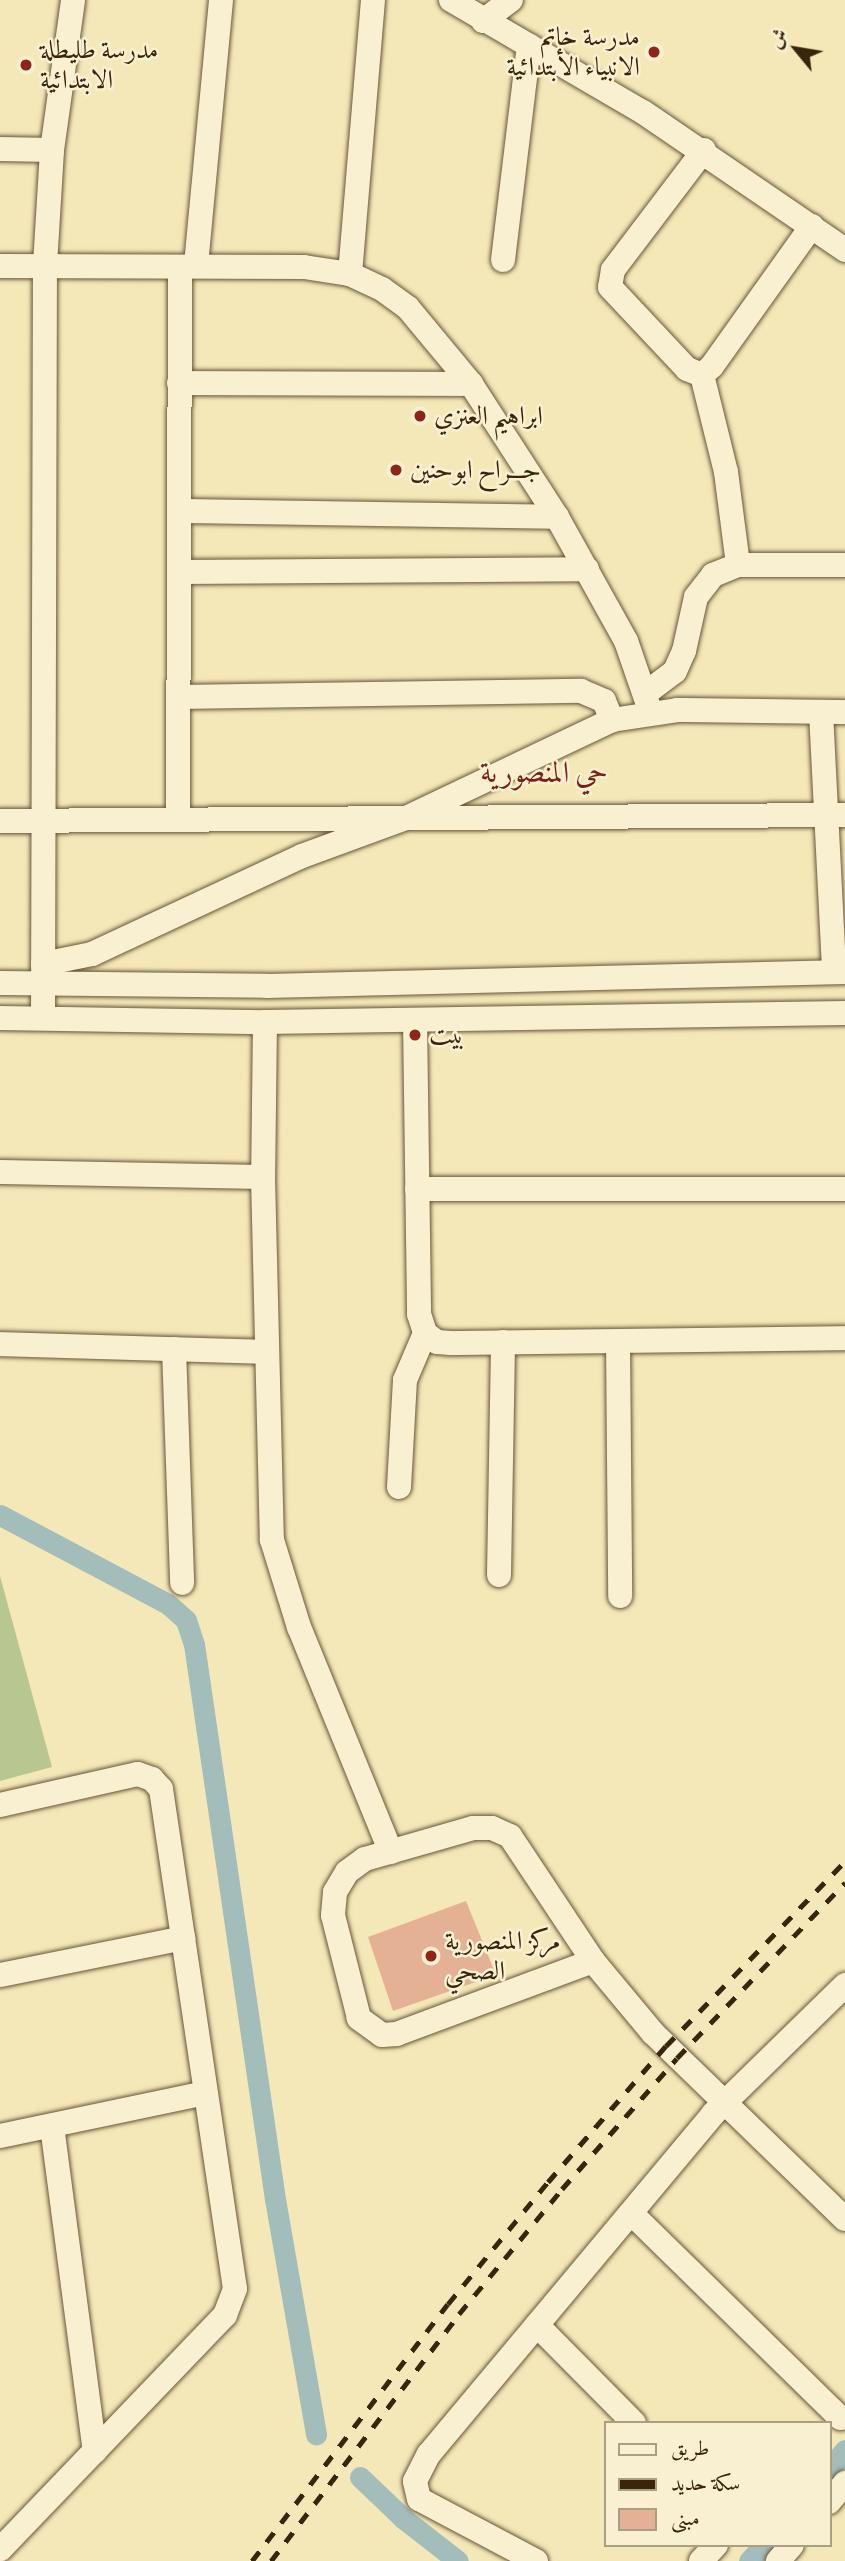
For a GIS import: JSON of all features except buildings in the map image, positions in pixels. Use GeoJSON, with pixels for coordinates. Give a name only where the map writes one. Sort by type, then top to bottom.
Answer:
{"type":"FeatureCollection","features":[{"type":"Feature","properties":{"kind":"street"},"geometry":{"type":"LineString","coordinates":[[43,1018],[45,265],[52,150],[73,0]]}},
{"type":"Feature","properties":{"kind":"street"},"geometry":{"type":"LineString","coordinates":[[178,820],[181,511],[179,383],[188,266],[221,0]]}},
{"type":"Feature","properties":{"kind":"street"},"geometry":{"type":"LineString","coordinates":[[350,274],[373,0]]}},
{"type":"Feature","properties":{"kind":"street"},"geometry":{"type":"LineString","coordinates":[[451,0],[704,150],[845,250]]}},
{"type":"Feature","properties":{"kind":"street"},"geometry":{"type":"LineString","coordinates":[[483,21],[511,0]]}},
{"type":"Feature","properties":{"kind":"street"},"geometry":{"type":"LineString","coordinates":[[503,260],[529,46]]}},
{"type":"Feature","properties":{"kind":"street"},"geometry":{"type":"LineString","coordinates":[[0,149],[52,150]]}},
{"type":"Feature","properties":{"kind":"street"},"geometry":{"type":"LineString","coordinates":[[702,375],[687,369],[610,287],[619,261],[704,150]]}},
{"type":"Feature","properties":{"kind":"street"},"geometry":{"type":"LineString","coordinates":[[702,375],[812,226]]}},
{"type":"Feature","properties":{"kind":"street"},"geometry":{"type":"LineString","coordinates":[[0,266],[304,267],[350,274],[408,307],[471,384],[557,517],[626,641],[649,703]]}},
{"type":"Feature","properties":{"kind":"street"},"geometry":{"type":"LineString","coordinates":[[702,375],[726,472],[738,565]]}},
{"type":"Feature","properties":{"kind":"street"},"geometry":{"type":"LineString","coordinates":[[179,383],[471,384]]}},
{"type":"Feature","properties":{"kind":"street"},"geometry":{"type":"LineString","coordinates":[[181,511],[557,517]]}},
{"type":"Feature","properties":{"kind":"street"},"geometry":{"type":"LineString","coordinates":[[0,983],[43,973],[92,954],[302,856],[406,818],[649,703],[675,671],[703,586],[713,575],[738,565],[845,565]]}},
{"type":"Feature","properties":{"kind":"street"},"geometry":{"type":"LineString","coordinates":[[180,572],[587,569]]}},
{"type":"Feature","properties":{"kind":"street"},"geometry":{"type":"LineString","coordinates":[[179,697],[582,691],[604,701],[612,720]]}},
{"type":"Feature","properties":{"kind":"street"},"geometry":{"type":"LineString","coordinates":[[43,973],[267,986],[840,972],[833,712],[649,703]]}},
{"type":"Feature","properties":{"kind":"street"},"geometry":{"type":"LineString","coordinates":[[0,821],[836,815]]}},
{"type":"Feature","properties":{"kind":"street"},"geometry":{"type":"LineString","coordinates":[[0,1018],[265,1022],[845,1013]]}},
{"type":"Feature","properties":{"kind":"street"},"geometry":{"type":"LineString","coordinates":[[415,1020],[419,1314],[425,1333],[437,1342],[845,1338]]}},
{"type":"Feature","properties":{"kind":"street"},"geometry":{"type":"LineString","coordinates":[[265,1022],[263,1177],[268,1494],[283,1585],[391,1852]]}},
{"type":"Feature","properties":{"kind":"street"},"geometry":{"type":"LineString","coordinates":[[0,1172],[263,1177]]}},
{"type":"Feature","properties":{"kind":"street"},"geometry":{"type":"LineString","coordinates":[[417,1189],[845,1189]]}},
{"type":"Feature","properties":{"kind":"street"},"geometry":{"type":"LineString","coordinates":[[399,1487],[405,1380],[425,1333]]}},
{"type":"Feature","properties":{"kind":"street"},"geometry":{"type":"LineString","coordinates":[[499,1575],[503,1342]]}},
{"type":"Feature","properties":{"kind":"street"},"geometry":{"type":"LineString","coordinates":[[618,1342],[620,1596]]}},
{"type":"Feature","properties":{"kind":"street"},"geometry":{"type":"LineString","coordinates":[[0,1344],[266,1352]]}},
{"type":"Feature","properties":{"kind":"street"},"geometry":{"type":"LineString","coordinates":[[174,1349],[182,1583]]}},
{"type":"Feature","properties":{"kind":"street"},"geometry":{"type":"LineString","coordinates":[[0,1805],[138,1774],[152,1779],[161,1789],[233,2298],[225,2315],[0,2550]]}},
{"type":"Feature","properties":{"kind":"street"},"geometry":{"type":"LineString","coordinates":[[593,1961],[397,2034],[375,2033],[359,2018],[333,1903],[340,1882],[355,1864],[473,1828],[502,1831],[516,1842],[593,1961],[653,2033],[845,2219]]}},
{"type":"Feature","properties":{"kind":"street"},"geometry":{"type":"LineString","coordinates":[[0,1975],[183,1938]]}},
{"type":"Feature","properties":{"kind":"street"},"geometry":{"type":"LineString","coordinates":[[536,2561],[419,2499],[415,2481],[429,2454],[726,2101],[840,1998]]}},
{"type":"Feature","properties":{"kind":"street"},"geometry":{"type":"LineString","coordinates":[[0,2136],[206,2093]]}},
{"type":"Feature","properties":{"kind":"street"},"geometry":{"type":"LineString","coordinates":[[52,2126],[94,2451]]}},
{"type":"Feature","properties":{"kind":"street"},"geometry":{"type":"LineString","coordinates":[[631,2213],[838,2419]]}},
{"type":"Feature","properties":{"kind":"street"},"geometry":{"type":"LineString","coordinates":[[537,2325],[632,2421]]}},
{"type":"Feature","properties":{"kind":"street"},"geometry":{"type":"LineString","coordinates":[[831,2500],[845,2483]]}},
{"type":"Feature","properties":{"kind":"street"},"geometry":{"type":"LineString","coordinates":[[701,2561],[714,2547]]}},
{"type":"Feature","properties":{"kind":"street"},"geometry":{"type":"LineString","coordinates":[[778,2561],[790,2547]]}},
{"type":"Feature","properties":{"kind":"green space"},"geometry":{"type":"Polygon","coordinates":[[[0,1576],[52,1767],[0,1781],[0,1576]]]}},
{"type":"Feature","properties":{"kind":"waterway"},"geometry":{"type":"LineString","coordinates":[[0,1515],[168,1604],[186,1620],[194,1644],[275,2199],[316,2434]]}},
{"type":"Feature","properties":{"kind":"waterway"},"geometry":{"type":"LineString","coordinates":[[831,2467],[845,2450]]}},
{"type":"Feature","properties":{"kind":"waterway"},"geometry":{"type":"LineString","coordinates":[[360,2477],[404,2519],[458,2561]]}},
{"type":"Feature","properties":{"kind":"waterway"},"geometry":{"type":"LineString","coordinates":[[749,2561],[762,2547]]}},
{"type":"Feature","properties":{"kind":"railway"},"geometry":{"type":"LineString","coordinates":[[252,2561],[448,2304],[548,2182],[666,2046],[845,1861]]}},
{"type":"Feature","properties":{"kind":"railway"},"geometry":{"type":"LineString","coordinates":[[271,2561],[459,2314],[562,2189],[677,2058],[845,1883]]}},
{"type":"Feature","properties":{"kind":"place","name":"مدرسة خاتم الانبياء الأبتدائية"},"geometry":{"type":"Point","coordinates":[654,52]}},
{"type":"Feature","properties":{"kind":"place","name":"مدرسة طليطلة الابتدائية"},"geometry":{"type":"Point","coordinates":[26,65]}},
{"type":"Feature","properties":{"kind":"place","name":"ابراهيم العنزي"},"geometry":{"type":"Point","coordinates":[420,416]}},
{"type":"Feature","properties":{"kind":"place","name":"جـــراح ابوحنين"},"geometry":{"type":"Point","coordinates":[396,470]}},
{"type":"Feature","properties":{"kind":"place","name":"بيت"},"geometry":{"type":"Point","coordinates":[415,1035]}},
{"type":"Feature","properties":{"kind":"place","name":"مركز المنصورية الصحي"},"geometry":{"type":"Point","coordinates":[431,1956]}},
{"type":"Feature","properties":{"kind":"district","name":"حي المنصورية"},"geometry":{"type":"Point","coordinates":[544,772]}}]}
